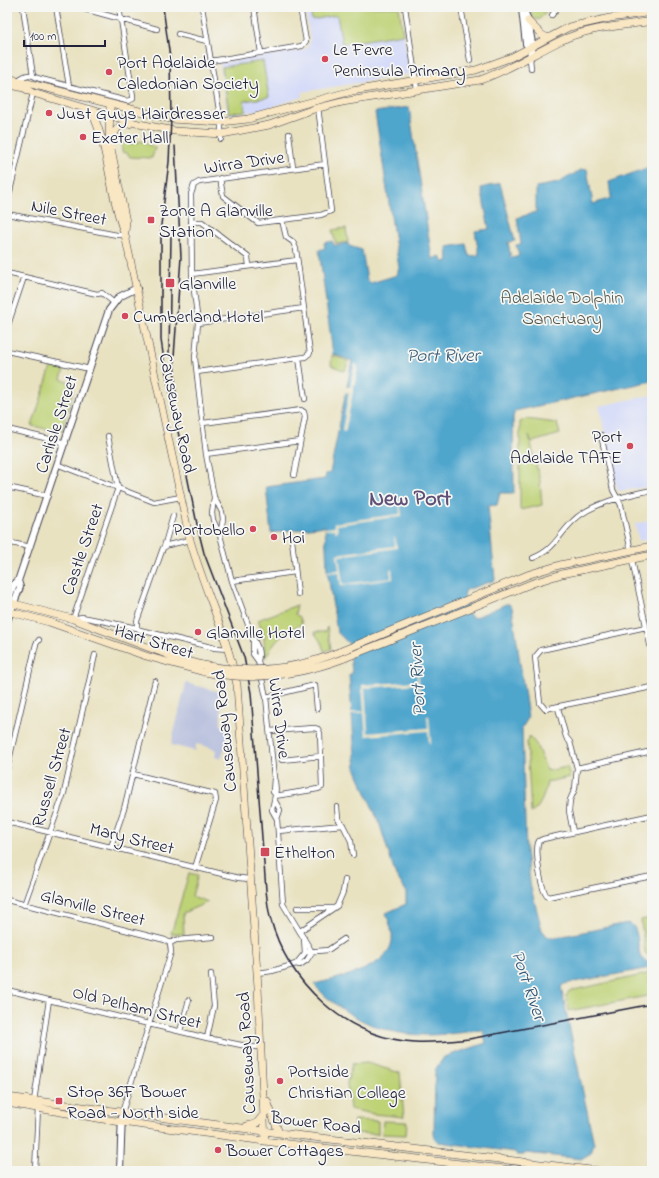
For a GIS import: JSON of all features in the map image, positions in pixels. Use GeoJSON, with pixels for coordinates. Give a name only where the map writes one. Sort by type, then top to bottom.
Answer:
{"type":"FeatureCollection","features":[{"type":"Feature","properties":{"kind":"main road"},"geometry":{"type":"LineString","coordinates":[[7,78],[130,110],[175,120],[221,122],[259,116],[317,99],[352,91],[491,66],[582,23],[652,12]]}},
{"type":"Feature","properties":{"kind":"main road"},"geometry":{"type":"LineString","coordinates":[[528,21],[542,35],[548,38]]}},
{"type":"Feature","properties":{"kind":"main road"},"geometry":{"type":"LineString","coordinates":[[7,84],[139,124],[175,131],[221,136],[269,125],[318,108],[342,102],[480,80],[530,58],[560,41],[582,33],[652,21]]}},
{"type":"Feature","properties":{"kind":"main road","name":"Causeway Road"},"geometry":{"type":"LineString","coordinates":[[110,105],[107,144],[126,222],[125,235],[190,540],[197,564],[228,649],[237,685],[257,973],[266,1131],[265,1141]]}},
{"type":"Feature","properties":{"kind":"main road"},"geometry":{"type":"LineString","coordinates":[[92,110],[107,144]]}},
{"type":"Feature","properties":{"kind":"main road"},"geometry":{"type":"LineString","coordinates":[[107,144],[115,130],[121,124],[139,124]]}},
{"type":"Feature","properties":{"kind":"main road"},"geometry":{"type":"LineString","coordinates":[[340,656],[468,599],[541,570],[652,546]]}},
{"type":"Feature","properties":{"kind":"main road"},"geometry":{"type":"LineString","coordinates":[[631,551],[632,560]]}},
{"type":"Feature","properties":{"kind":"main road"},"geometry":{"type":"LineString","coordinates":[[340,656],[533,583],[562,574],[652,555]]}},
{"type":"Feature","properties":{"kind":"main road","name":"Hart Street"},"geometry":{"type":"LineString","coordinates":[[9,603],[73,619],[203,668]]}},
{"type":"Feature","properties":{"kind":"main road","name":"Hart Street"},"geometry":{"type":"LineString","coordinates":[[9,611],[49,622],[146,656],[203,668],[244,670],[268,669],[297,665],[340,656]]}},
{"type":"Feature","properties":{"kind":"main road"},"geometry":{"type":"LineString","coordinates":[[264,1094],[279,1133]]}},
{"type":"Feature","properties":{"kind":"main road","name":"Bower Road"},"geometry":{"type":"LineString","coordinates":[[7,1097],[279,1133],[599,1171]]}},
{"type":"Feature","properties":{"kind":"main road","name":"Bower Road"},"geometry":{"type":"LineString","coordinates":[[7,1103],[121,1122],[265,1141],[522,1171]]}},
{"type":"Feature","properties":{"kind":"main road"},"geometry":{"type":"LineString","coordinates":[[235,1126],[256,1124],[265,1112]]}},
{"type":"Feature","properties":{"kind":"street"},"geometry":{"type":"LineString","coordinates":[[23,7],[33,76]]}},
{"type":"Feature","properties":{"kind":"street"},"geometry":{"type":"LineString","coordinates":[[56,7],[69,86]]}},
{"type":"Feature","properties":{"kind":"street"},"geometry":{"type":"LineString","coordinates":[[77,7],[157,29]]}},
{"type":"Feature","properties":{"kind":"street"},"geometry":{"type":"LineString","coordinates":[[18,80],[26,75],[33,76],[62,85],[127,101],[133,99],[119,7]]}},
{"type":"Feature","properties":{"kind":"street"},"geometry":{"type":"LineString","coordinates":[[202,7],[221,122],[221,136]]}},
{"type":"Feature","properties":{"kind":"street"},"geometry":{"type":"LineString","coordinates":[[254,7],[261,53]]}},
{"type":"Feature","properties":{"kind":"street"},"geometry":{"type":"LineString","coordinates":[[211,61],[305,45],[300,7]]}},
{"type":"Feature","properties":{"kind":"street"},"geometry":{"type":"LineString","coordinates":[[405,7],[417,89]]}},
{"type":"Feature","properties":{"kind":"street"},"geometry":{"type":"LineString","coordinates":[[461,7],[470,60]]}},
{"type":"Feature","properties":{"kind":"street"},"geometry":{"type":"LineString","coordinates":[[523,7],[528,21],[532,43],[530,48],[531,69]]}},
{"type":"Feature","properties":{"kind":"street"},"geometry":{"type":"LineString","coordinates":[[523,7],[522,22],[526,44],[530,48]]}},
{"type":"Feature","properties":{"kind":"street"},"geometry":{"type":"LineString","coordinates":[[552,15],[558,7]]}},
{"type":"Feature","properties":{"kind":"street"},"geometry":{"type":"LineString","coordinates":[[178,34],[207,41]]}},
{"type":"Feature","properties":{"kind":"street"},"geometry":{"type":"LineString","coordinates":[[62,85],[66,94]]}},
{"type":"Feature","properties":{"kind":"street"},"geometry":{"type":"LineString","coordinates":[[7,204],[33,93]]}},
{"type":"Feature","properties":{"kind":"street"},"geometry":{"type":"LineString","coordinates":[[220,178],[223,196],[256,222],[321,215],[331,211],[317,99]]}},
{"type":"Feature","properties":{"kind":"street"},"geometry":{"type":"LineString","coordinates":[[127,101],[130,110]]}},
{"type":"Feature","properties":{"kind":"street"},"geometry":{"type":"LineString","coordinates":[[289,134],[293,168]]}},
{"type":"Feature","properties":{"kind":"street","name":"Wirra Drive"},"geometry":{"type":"LineString","coordinates":[[220,535],[223,519],[214,497],[206,454],[195,358],[198,323],[192,274],[191,194],[194,185],[199,182],[325,164]]}},
{"type":"Feature","properties":{"kind":"street","name":"Nile Street"},"geometry":{"type":"LineString","coordinates":[[7,214],[117,235],[125,235]]}},
{"type":"Feature","properties":{"kind":"street"},"geometry":{"type":"LineString","coordinates":[[197,372],[305,357],[310,353],[297,260],[293,242],[286,237],[282,220]]}},
{"type":"Feature","properties":{"kind":"street"},"geometry":{"type":"LineString","coordinates":[[191,222],[202,222],[248,257],[249,266]]}},
{"type":"Feature","properties":{"kind":"street"},"geometry":{"type":"LineString","coordinates":[[192,274],[297,260]]}},
{"type":"Feature","properties":{"kind":"street"},"geometry":{"type":"LineString","coordinates":[[7,273],[97,294],[102,293],[114,302],[119,297],[137,288]]}},
{"type":"Feature","properties":{"kind":"street"},"geometry":{"type":"LineString","coordinates":[[7,328],[24,277]]}},
{"type":"Feature","properties":{"kind":"street","name":"Carlisle Street"},"geometry":{"type":"LineString","coordinates":[[7,621],[9,603],[20,587],[18,581],[59,465],[90,368],[114,302]]}},
{"type":"Feature","properties":{"kind":"street"},"geometry":{"type":"LineString","coordinates":[[198,323],[304,308]]}},
{"type":"Feature","properties":{"kind":"street"},"geometry":{"type":"LineString","coordinates":[[7,350],[90,368]]}},
{"type":"Feature","properties":{"kind":"street"},"geometry":{"type":"LineString","coordinates":[[299,358],[305,399]]}},
{"type":"Feature","properties":{"kind":"street"},"geometry":{"type":"LineString","coordinates":[[203,422],[301,410],[304,412],[305,417],[294,474]]}},
{"type":"Feature","properties":{"kind":"street"},"geometry":{"type":"LineString","coordinates":[[7,429],[66,443]]}},
{"type":"Feature","properties":{"kind":"street"},"geometry":{"type":"LineString","coordinates":[[601,435],[613,490],[621,505],[631,551]]}},
{"type":"Feature","properties":{"kind":"street"},"geometry":{"type":"LineString","coordinates":[[108,436],[118,488]]}},
{"type":"Feature","properties":{"kind":"street"},"geometry":{"type":"LineString","coordinates":[[206,454],[300,441]]}},
{"type":"Feature","properties":{"kind":"street"},"geometry":{"type":"LineString","coordinates":[[59,465],[157,502],[181,497]]}},
{"type":"Feature","properties":{"kind":"street"},"geometry":{"type":"LineString","coordinates":[[7,487],[48,496]]}},
{"type":"Feature","properties":{"kind":"street","name":"Castle Street"},"geometry":{"type":"LineString","coordinates":[[73,619],[118,488]]}},
{"type":"Feature","properties":{"kind":"street"},"geometry":{"type":"LineString","coordinates":[[533,558],[544,554],[555,544],[574,520],[617,498],[652,490]]}},
{"type":"Feature","properties":{"kind":"street","name":"Wirra Drive"},"geometry":{"type":"LineString","coordinates":[[214,497],[212,513],[220,535],[232,581],[253,638],[253,654],[258,662],[266,696],[274,778],[272,784],[273,792],[280,810],[276,819]]}},
{"type":"Feature","properties":{"kind":"street"},"geometry":{"type":"LineString","coordinates":[[138,628],[137,621],[164,547],[173,516]]}},
{"type":"Feature","properties":{"kind":"street"},"geometry":{"type":"LineString","coordinates":[[164,547],[190,540]]}},
{"type":"Feature","properties":{"kind":"street"},"geometry":{"type":"LineString","coordinates":[[292,540],[298,594]]}},
{"type":"Feature","properties":{"kind":"street"},"geometry":{"type":"LineString","coordinates":[[7,542],[30,547]]}},
{"type":"Feature","properties":{"kind":"street"},"geometry":{"type":"LineString","coordinates":[[632,560],[648,629],[652,654]]}},
{"type":"Feature","properties":{"kind":"street"},"geometry":{"type":"LineString","coordinates":[[232,581],[295,572]]}},
{"type":"Feature","properties":{"kind":"street","name":"Hart Street"},"geometry":{"type":"LineString","coordinates":[[73,619],[82,617],[138,628],[140,630],[215,648],[228,649]]}},
{"type":"Feature","properties":{"kind":"street"},"geometry":{"type":"LineString","coordinates":[[648,629],[541,650],[535,657],[540,703],[545,709],[558,708],[652,688]]}},
{"type":"Feature","properties":{"kind":"street"},"geometry":{"type":"LineString","coordinates":[[7,769],[36,644],[39,640]]}},
{"type":"Feature","properties":{"kind":"street","name":"Russell Street"},"geometry":{"type":"LineString","coordinates":[[24,905],[64,794],[96,655]]}},
{"type":"Feature","properties":{"kind":"street"},"geometry":{"type":"LineString","coordinates":[[111,847],[124,809],[155,681]]}},
{"type":"Feature","properties":{"kind":"street"},"geometry":{"type":"LineString","coordinates":[[266,696],[315,685],[317,709]]}},
{"type":"Feature","properties":{"kind":"street"},"geometry":{"type":"LineString","coordinates":[[558,708],[577,768],[575,789],[570,800],[569,811],[573,832]]}},
{"type":"Feature","properties":{"kind":"street"},"geometry":{"type":"LineString","coordinates":[[270,731],[318,729],[321,756],[322,787],[275,797]]}},
{"type":"Feature","properties":{"kind":"street"},"geometry":{"type":"LineString","coordinates":[[577,768],[652,751]]}},
{"type":"Feature","properties":{"kind":"street"},"geometry":{"type":"LineString","coordinates":[[282,760],[321,756]]}},
{"type":"Feature","properties":{"kind":"street"},"geometry":{"type":"LineString","coordinates":[[133,774],[210,792],[215,796],[195,868]]}},
{"type":"Feature","properties":{"kind":"street","name":"Wirra Drive"},"geometry":{"type":"LineString","coordinates":[[275,797],[272,810],[276,819],[278,831],[283,904],[312,952]]}},
{"type":"Feature","properties":{"kind":"street"},"geometry":{"type":"LineString","coordinates":[[337,807],[338,819],[343,825],[354,855]]}},
{"type":"Feature","properties":{"kind":"street"},"geometry":{"type":"LineString","coordinates":[[652,815],[543,839],[536,844],[543,891],[548,897],[652,876]]}},
{"type":"Feature","properties":{"kind":"street","name":"Mary Street"},"geometry":{"type":"LineString","coordinates":[[7,822],[195,868],[250,879]]}},
{"type":"Feature","properties":{"kind":"street"},"geometry":{"type":"LineString","coordinates":[[278,831],[343,825]]}},
{"type":"Feature","properties":{"kind":"street"},"geometry":{"type":"LineString","coordinates":[[300,931],[334,908],[339,902],[345,880]]}},
{"type":"Feature","properties":{"kind":"street","name":"Glanville Street"},"geometry":{"type":"LineString","coordinates":[[7,900],[165,940],[170,944]]}},
{"type":"Feature","properties":{"kind":"street"},"geometry":{"type":"LineString","coordinates":[[297,908],[334,908]]}},
{"type":"Feature","properties":{"kind":"street"},"geometry":{"type":"LineString","coordinates":[[120,1171],[122,1113],[171,952],[170,944],[176,940],[213,937]]}},
{"type":"Feature","properties":{"kind":"street","name":"Wirra Drive"},"geometry":{"type":"LineString","coordinates":[[304,938],[306,952]]}},
{"type":"Feature","properties":{"kind":"street"},"geometry":{"type":"LineString","coordinates":[[296,964],[306,952],[328,950],[344,939]]}},
{"type":"Feature","properties":{"kind":"street"},"geometry":{"type":"LineString","coordinates":[[257,973],[276,970],[296,964],[300,965],[304,963],[312,952]]}},
{"type":"Feature","properties":{"kind":"street"},"geometry":{"type":"LineString","coordinates":[[207,1038],[214,1006],[211,974]]}},
{"type":"Feature","properties":{"kind":"street","name":"Old Pelham Street"},"geometry":{"type":"LineString","coordinates":[[7,990],[207,1038],[251,1047],[261,1047]]}},
{"type":"Feature","properties":{"kind":"street"},"geometry":{"type":"LineString","coordinates":[[35,1171],[38,1108],[34,1101],[49,1000]]}},
{"type":"Feature","properties":{"kind":"street"},"geometry":{"type":"LineString","coordinates":[[180,1031],[189,1000]]}},
{"type":"Feature","properties":{"kind":"shaded area","name":"Le Fevre Peninsula Primary"},"geometry":{"type":"Polygon","coordinates":[[[305,7],[399,7],[410,73],[302,92],[302,97],[261,110],[228,115],[220,63],[304,50],[309,45],[310,38],[305,7]]]}},
{"type":"Feature","properties":{"kind":"shaded area","name":"Port Adelaide TAFE"},"geometry":{"type":"Polygon","coordinates":[[[652,395],[652,486],[620,491],[617,488],[599,406],[652,395]]]}},
{"type":"Feature","properties":{"kind":"shaded area"},"geometry":{"type":"Polygon","coordinates":[[[652,520],[652,538],[639,541],[635,524],[652,520]]]}},
{"type":"Feature","properties":{"kind":"shaded area"},"geometry":{"type":"Polygon","coordinates":[[[186,683],[220,692],[221,703],[227,698],[228,701],[221,707],[221,725],[229,727],[229,733],[221,759],[215,757],[216,750],[208,747],[196,744],[195,751],[171,745],[186,683]]]}},
{"type":"Feature","properties":{"kind":"green space"},"geometry":{"type":"Polygon","coordinates":[[[309,7],[399,7],[403,34],[342,44],[337,15],[312,20],[309,7]]]}},
{"type":"Feature","properties":{"kind":"green space"},"geometry":{"type":"Polygon","coordinates":[[[530,7],[549,7],[539,20],[532,18],[530,7]]]}},
{"type":"Feature","properties":{"kind":"green space"},"geometry":{"type":"Polygon","coordinates":[[[263,61],[269,97],[244,101],[246,111],[229,113],[222,67],[263,61]]]}},
{"type":"Feature","properties":{"kind":"green space"},"geometry":{"type":"Polygon","coordinates":[[[124,141],[129,144],[142,141],[155,148],[152,158],[130,157],[127,153],[122,152],[122,143],[124,141]]]}},
{"type":"Feature","properties":{"kind":"green space"},"geometry":{"type":"Polygon","coordinates":[[[346,228],[348,242],[336,244],[332,230],[346,228]]]}},
{"type":"Feature","properties":{"kind":"green space"},"geometry":{"type":"Polygon","coordinates":[[[332,355],[348,361],[345,371],[331,365],[332,355]]]}},
{"type":"Feature","properties":{"kind":"green space"},"geometry":{"type":"Polygon","coordinates":[[[51,367],[64,370],[61,379],[70,383],[69,387],[74,389],[61,432],[32,426],[51,367]]]}},
{"type":"Feature","properties":{"kind":"green space"},"geometry":{"type":"Polygon","coordinates":[[[526,419],[557,423],[560,434],[532,442],[529,435],[540,481],[542,505],[520,510],[520,422],[526,419]]]}},
{"type":"Feature","properties":{"kind":"green space"},"geometry":{"type":"Polygon","coordinates":[[[297,605],[295,614],[300,617],[302,624],[280,637],[272,646],[265,658],[264,636],[258,620],[297,605]]]}},
{"type":"Feature","properties":{"kind":"green space"},"geometry":{"type":"Polygon","coordinates":[[[327,627],[331,649],[324,651],[321,642],[314,632],[325,632],[327,627]]]}},
{"type":"Feature","properties":{"kind":"green space"},"geometry":{"type":"Polygon","coordinates":[[[529,736],[536,744],[547,771],[567,767],[570,777],[547,782],[540,804],[531,813],[527,742],[529,736]]]}},
{"type":"Feature","properties":{"kind":"green space"},"geometry":{"type":"Polygon","coordinates":[[[189,873],[198,875],[192,896],[208,902],[183,913],[184,934],[171,934],[189,873]]]}},
{"type":"Feature","properties":{"kind":"green space"},"geometry":{"type":"Polygon","coordinates":[[[652,918],[652,960],[645,953],[641,920],[652,918]]]}},
{"type":"Feature","properties":{"kind":"green space"},"geometry":{"type":"Polygon","coordinates":[[[652,972],[652,995],[569,1011],[566,996],[569,991],[652,972]]]}},
{"type":"Feature","properties":{"kind":"green space"},"geometry":{"type":"Polygon","coordinates":[[[367,1063],[400,1073],[404,1117],[373,1114],[350,1109],[347,1083],[352,1064],[367,1063]]]}},
{"type":"Feature","properties":{"kind":"green space"},"geometry":{"type":"Polygon","coordinates":[[[354,1120],[378,1121],[378,1134],[354,1133],[354,1120]]]}},
{"type":"Feature","properties":{"kind":"green space"},"geometry":{"type":"Polygon","coordinates":[[[383,1121],[407,1122],[406,1135],[382,1134],[383,1121]]]}},
{"type":"Feature","properties":{"kind":"water","name":"Port River"},"geometry":{"type":"Polygon","coordinates":[[[409,107],[432,259],[440,256],[443,262],[448,261],[447,247],[466,244],[469,256],[479,255],[475,231],[489,229],[481,188],[500,183],[515,241],[508,242],[511,258],[519,256],[516,245],[521,244],[517,218],[536,212],[536,187],[558,183],[581,170],[587,169],[593,204],[611,198],[609,182],[652,166],[652,381],[515,411],[513,417],[514,493],[500,493],[497,505],[488,506],[495,580],[466,590],[464,595],[470,616],[474,618],[506,604],[509,604],[512,607],[528,718],[522,728],[526,851],[531,888],[542,930],[547,936],[553,938],[628,923],[635,928],[641,958],[651,964],[650,968],[564,984],[561,987],[594,1144],[591,1153],[581,1159],[526,1153],[524,1155],[517,1155],[515,1152],[439,1142],[435,1139],[434,1135],[435,1070],[444,1057],[486,1043],[483,1030],[428,1035],[394,1032],[361,1020],[344,1010],[321,992],[314,984],[364,970],[385,955],[391,946],[392,934],[386,913],[406,904],[406,891],[395,874],[380,825],[356,770],[349,675],[352,673],[349,644],[337,632],[327,569],[325,526],[271,533],[266,487],[325,479],[326,474],[330,473],[352,361],[333,354],[319,250],[325,248],[324,243],[332,241],[335,246],[348,243],[349,246],[362,250],[367,280],[371,283],[397,275],[399,268],[375,112],[409,107]]]}},
{"type":"Feature","properties":{"kind":"pier"},"geometry":{"type":"Polygon","coordinates":[[[355,363],[358,367],[345,432],[342,431],[349,393],[344,392],[345,387],[350,387],[355,363]]]}},
{"type":"Feature","properties":{"kind":"pier"},"geometry":{"type":"Polygon","coordinates":[[[399,502],[402,516],[337,525],[338,531],[335,532],[335,529],[325,530],[325,528],[335,527],[334,523],[400,514],[399,502]]]}},
{"type":"Feature","properties":{"kind":"pier"},"geometry":{"type":"Polygon","coordinates":[[[395,537],[397,548],[339,556],[343,584],[391,578],[390,570],[392,569],[393,579],[341,586],[339,572],[327,573],[327,571],[339,570],[337,554],[395,546],[395,537]]]}},
{"type":"Feature","properties":{"kind":"pier"},"geometry":{"type":"Polygon","coordinates":[[[417,668],[420,695],[418,696],[417,684],[365,688],[368,733],[428,728],[427,716],[429,716],[431,743],[429,743],[428,731],[366,736],[364,713],[350,714],[350,712],[364,711],[362,685],[417,681],[417,668]]]}},
{"type":"Feature","properties":{"kind":"railway"},"geometry":{"type":"LineString","coordinates":[[163,7],[170,58],[171,119],[169,162],[161,225],[161,340],[166,373],[204,553],[244,657],[251,693],[267,900],[270,917],[290,964],[305,984],[323,1003],[343,1018],[365,1030],[389,1038],[415,1042],[442,1042],[469,1039],[652,1004]]}},
{"type":"Feature","properties":{"kind":"railway"},"geometry":{"type":"LineString","coordinates":[[175,146],[181,257],[174,357],[176,398]]}},
{"type":"Feature","properties":{"kind":"railway"},"geometry":{"type":"LineString","coordinates":[[169,354],[171,236]]}},
{"type":"Feature","properties":{"kind":"place","name":"Le Fevre Peninsula Primary"},"geometry":{"type":"Point","coordinates":[325,59]}},
{"type":"Feature","properties":{"kind":"place","name":"Port Adelaide Caledonian Society"},"geometry":{"type":"Point","coordinates":[109,72]}},
{"type":"Feature","properties":{"kind":"place","name":"Just Guys Hairdresser"},"geometry":{"type":"Point","coordinates":[49,113]}},
{"type":"Feature","properties":{"kind":"place","name":"Exeter Hall"},"geometry":{"type":"Point","coordinates":[83,137]}},
{"type":"Feature","properties":{"kind":"place","name":"Zone A Glanville Station"},"geometry":{"type":"Point","coordinates":[151,220]}},
{"type":"Feature","properties":{"kind":"place","name":"Glanville"},"geometry":{"type":"Point","coordinates":[170,283]}},
{"type":"Feature","properties":{"kind":"place","name":"Cumberland Hotel"},"geometry":{"type":"Point","coordinates":[125,316]}},
{"type":"Feature","properties":{"kind":"place","name":"Port Adelaide TAFE"},"geometry":{"type":"Point","coordinates":[630,446]}},
{"type":"Feature","properties":{"kind":"place","name":"Portobello"},"geometry":{"type":"Point","coordinates":[253,529]}},
{"type":"Feature","properties":{"kind":"place","name":"Hoi"},"geometry":{"type":"Point","coordinates":[274,537]}},
{"type":"Feature","properties":{"kind":"place","name":"Glanville Hotel"},"geometry":{"type":"Point","coordinates":[198,632]}},
{"type":"Feature","properties":{"kind":"place","name":"Ethelton"},"geometry":{"type":"Point","coordinates":[265,852]}},
{"type":"Feature","properties":{"kind":"place","name":"Portside Christian College"},"geometry":{"type":"Point","coordinates":[280,1081]}},
{"type":"Feature","properties":{"kind":"place","name":"Stop 36F Bower Road - North side"},"geometry":{"type":"Point","coordinates":[59,1101]}},
{"type":"Feature","properties":{"kind":"place","name":"Bower Cottages"},"geometry":{"type":"Point","coordinates":[218,1150]}},
{"type":"Feature","properties":{"kind":"district","name":"New Port"},"geometry":{"type":"Point","coordinates":[410,497]}},
{"type":"Feature","properties":{"kind":"park label","name":"Adelaide Dolphin Sanctuary"},"geometry":{"type":"Point","coordinates":[562,307]}}]}
